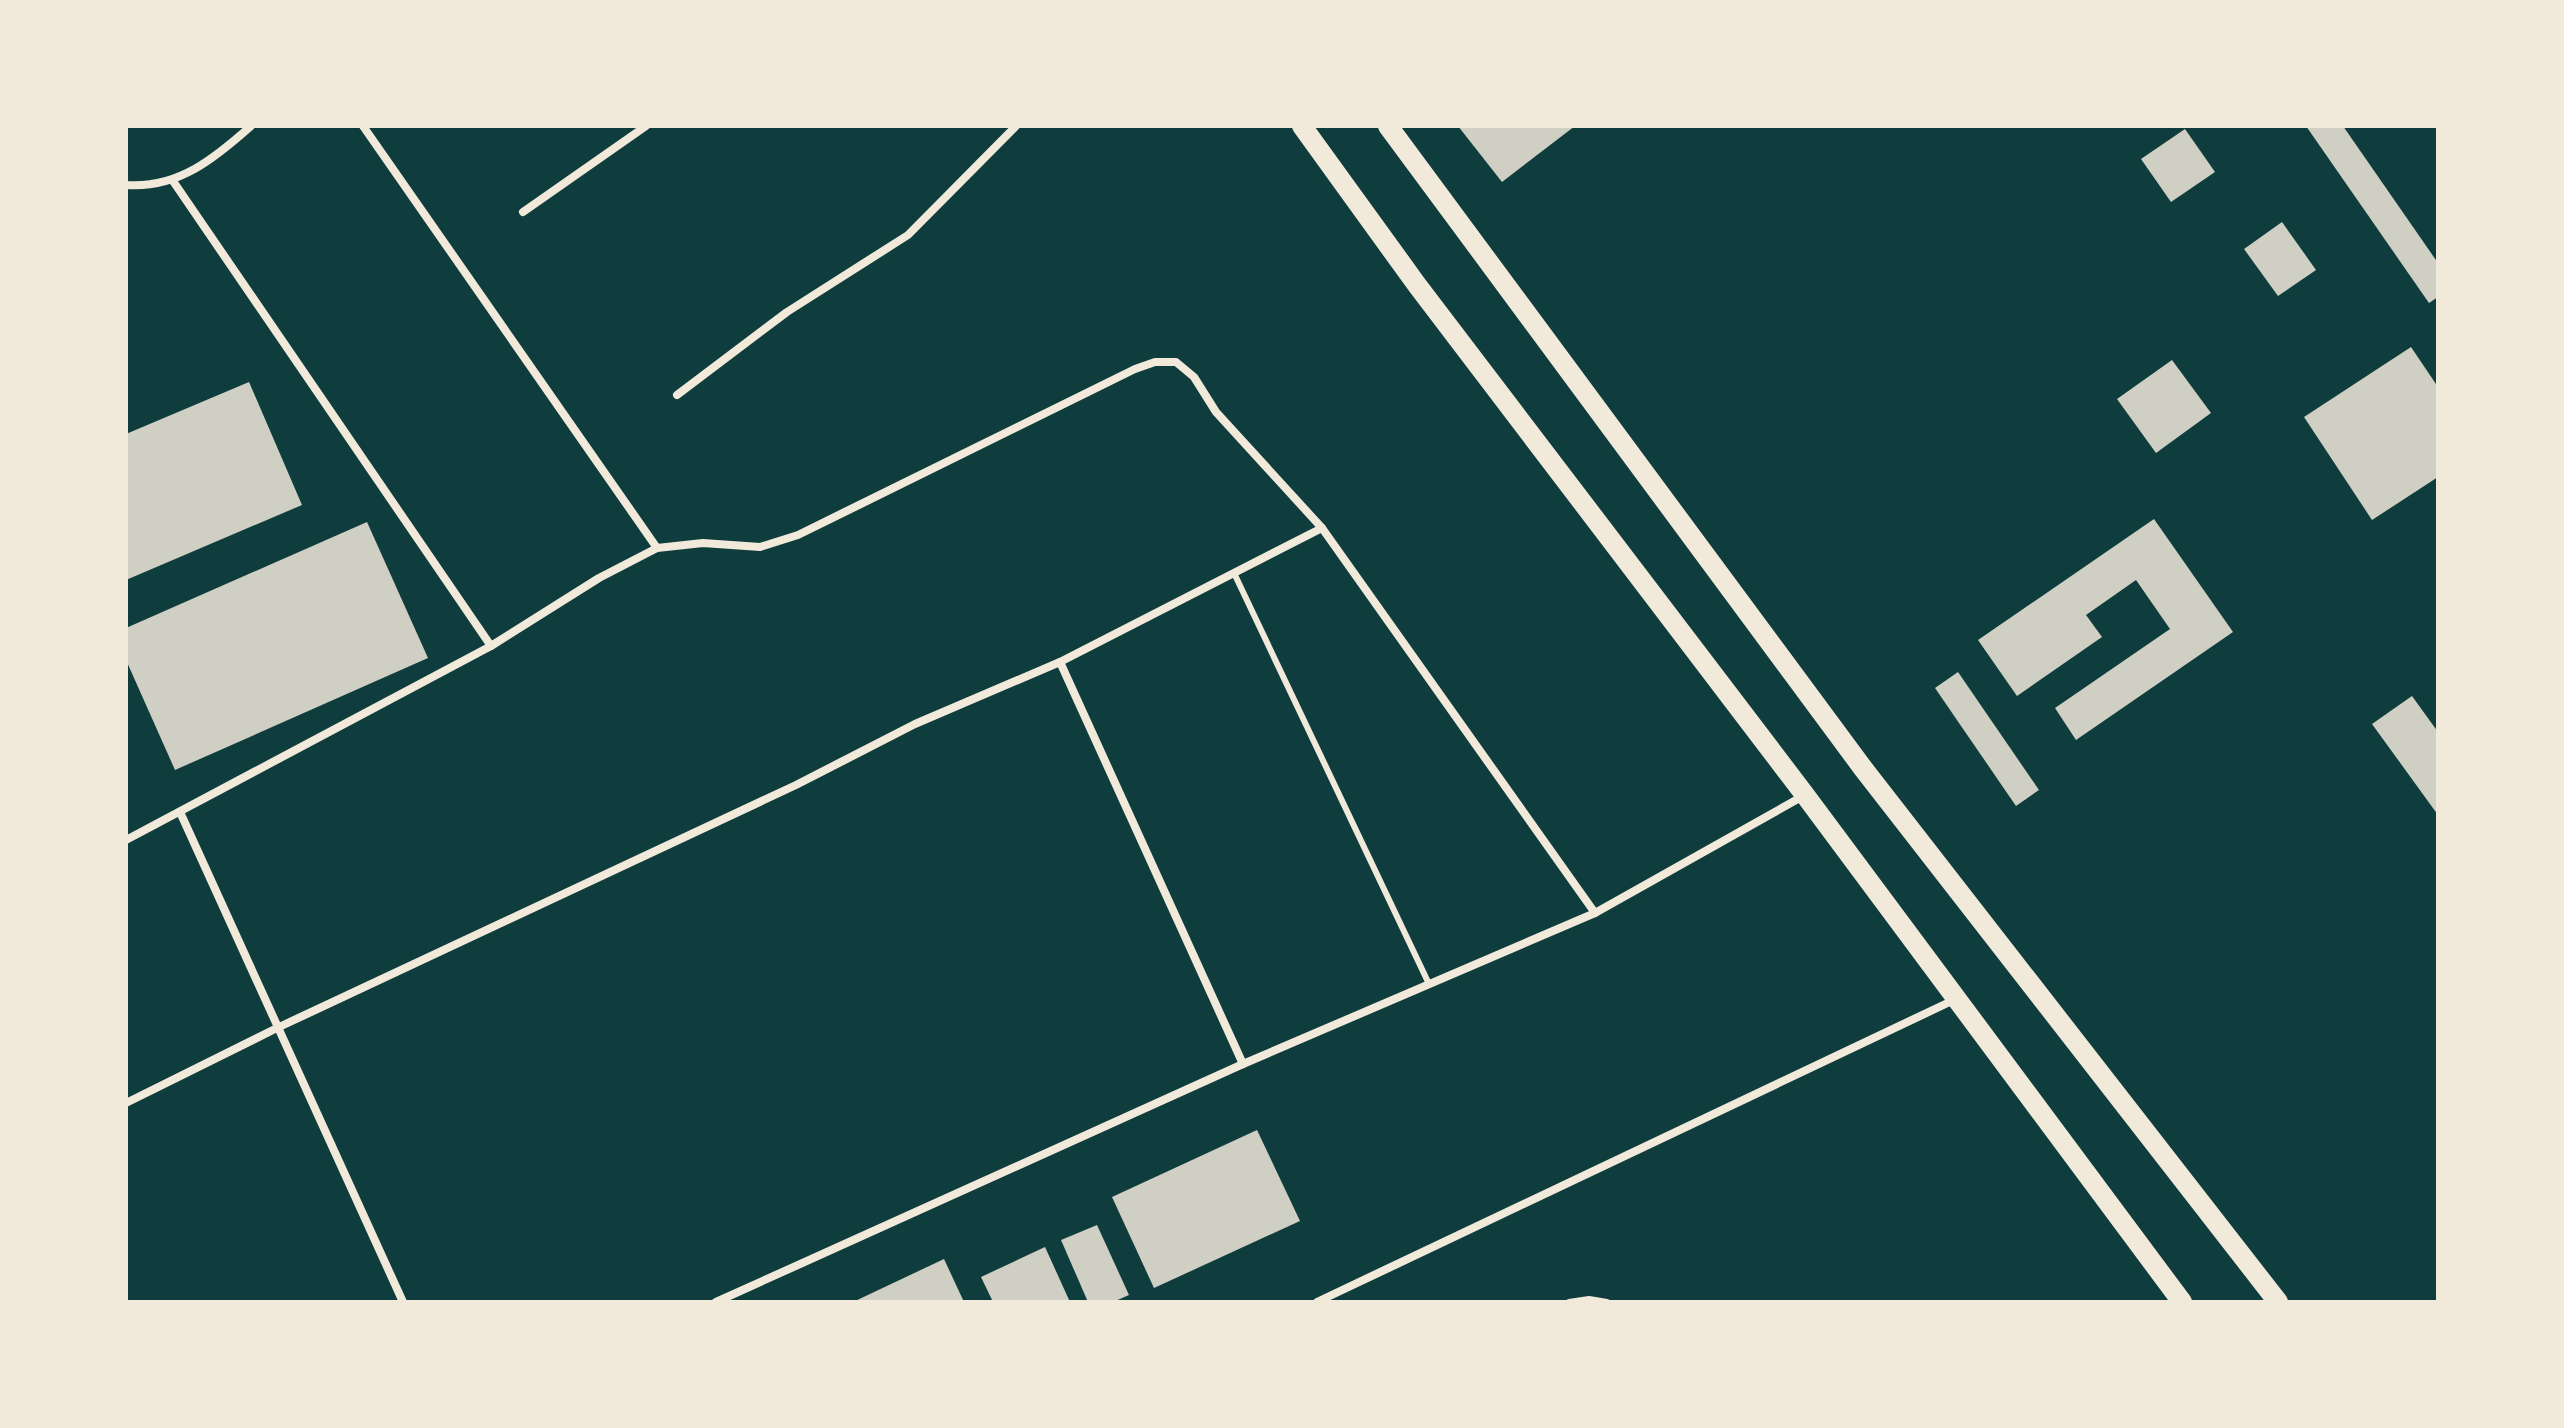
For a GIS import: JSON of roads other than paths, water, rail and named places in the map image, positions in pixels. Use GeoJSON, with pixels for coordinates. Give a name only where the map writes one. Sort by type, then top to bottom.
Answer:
{"type":"FeatureCollection","features":[{"type":"Feature","properties":{"kind":"main road"},"geometry":{"type":"LineString","coordinates":[[1302,126],[1417,285],[1958,998],[2182,1302]]}},
{"type":"Feature","properties":{"kind":"main road"},"geometry":{"type":"LineString","coordinates":[[1388,126],[1862,767],[2278,1302]]}},
{"type":"Feature","properties":{"kind":"street"},"geometry":{"type":"LineString","coordinates":[[126,185],[173,181],[214,159],[251,126]]}},
{"type":"Feature","properties":{"kind":"street"},"geometry":{"type":"LineString","coordinates":[[363,126],[657,548]]}},
{"type":"Feature","properties":{"kind":"street"},"geometry":{"type":"LineString","coordinates":[[523,212],[646,126]]}},
{"type":"Feature","properties":{"kind":"street"},"geometry":{"type":"LineString","coordinates":[[677,395],[787,312],[908,235],[1016,126]]}},
{"type":"Feature","properties":{"kind":"street"},"geometry":{"type":"LineString","coordinates":[[173,181],[491,646]]}},
{"type":"Feature","properties":{"kind":"street"},"geometry":{"type":"LineString","coordinates":[[126,840],[491,646],[599,578],[657,548],[703,543],[760,547],[798,535],[1135,369],[1155,362],[1176,362],[1194,377],[1216,412],[1322,528],[1595,913]]}},
{"type":"Feature","properties":{"kind":"street"},"geometry":{"type":"LineString","coordinates":[[126,1103],[277,1028],[782,791],[915,724],[1060,662],[1322,528]]}},
{"type":"Feature","properties":{"kind":"street"},"geometry":{"type":"LineString","coordinates":[[1060,662],[1243,1064]]}},
{"type":"Feature","properties":{"kind":"street"},"geometry":{"type":"LineString","coordinates":[[716,1302],[1243,1064],[1595,913],[1805,795]]}},
{"type":"Feature","properties":{"kind":"street"},"geometry":{"type":"LineString","coordinates":[[180,812],[403,1302]]}},
{"type":"Feature","properties":{"kind":"street"},"geometry":{"type":"LineString","coordinates":[[1317,1302],[1958,998]]}},
{"type":"Feature","properties":{"kind":"lane"},"geometry":{"type":"LineString","coordinates":[[1234,573],[1429,984]]}},
{"type":"Feature","properties":{"kind":"lane"},"geometry":{"type":"LineString","coordinates":[[1569,1302],[1589,1299],[1607,1302]]}}]}
